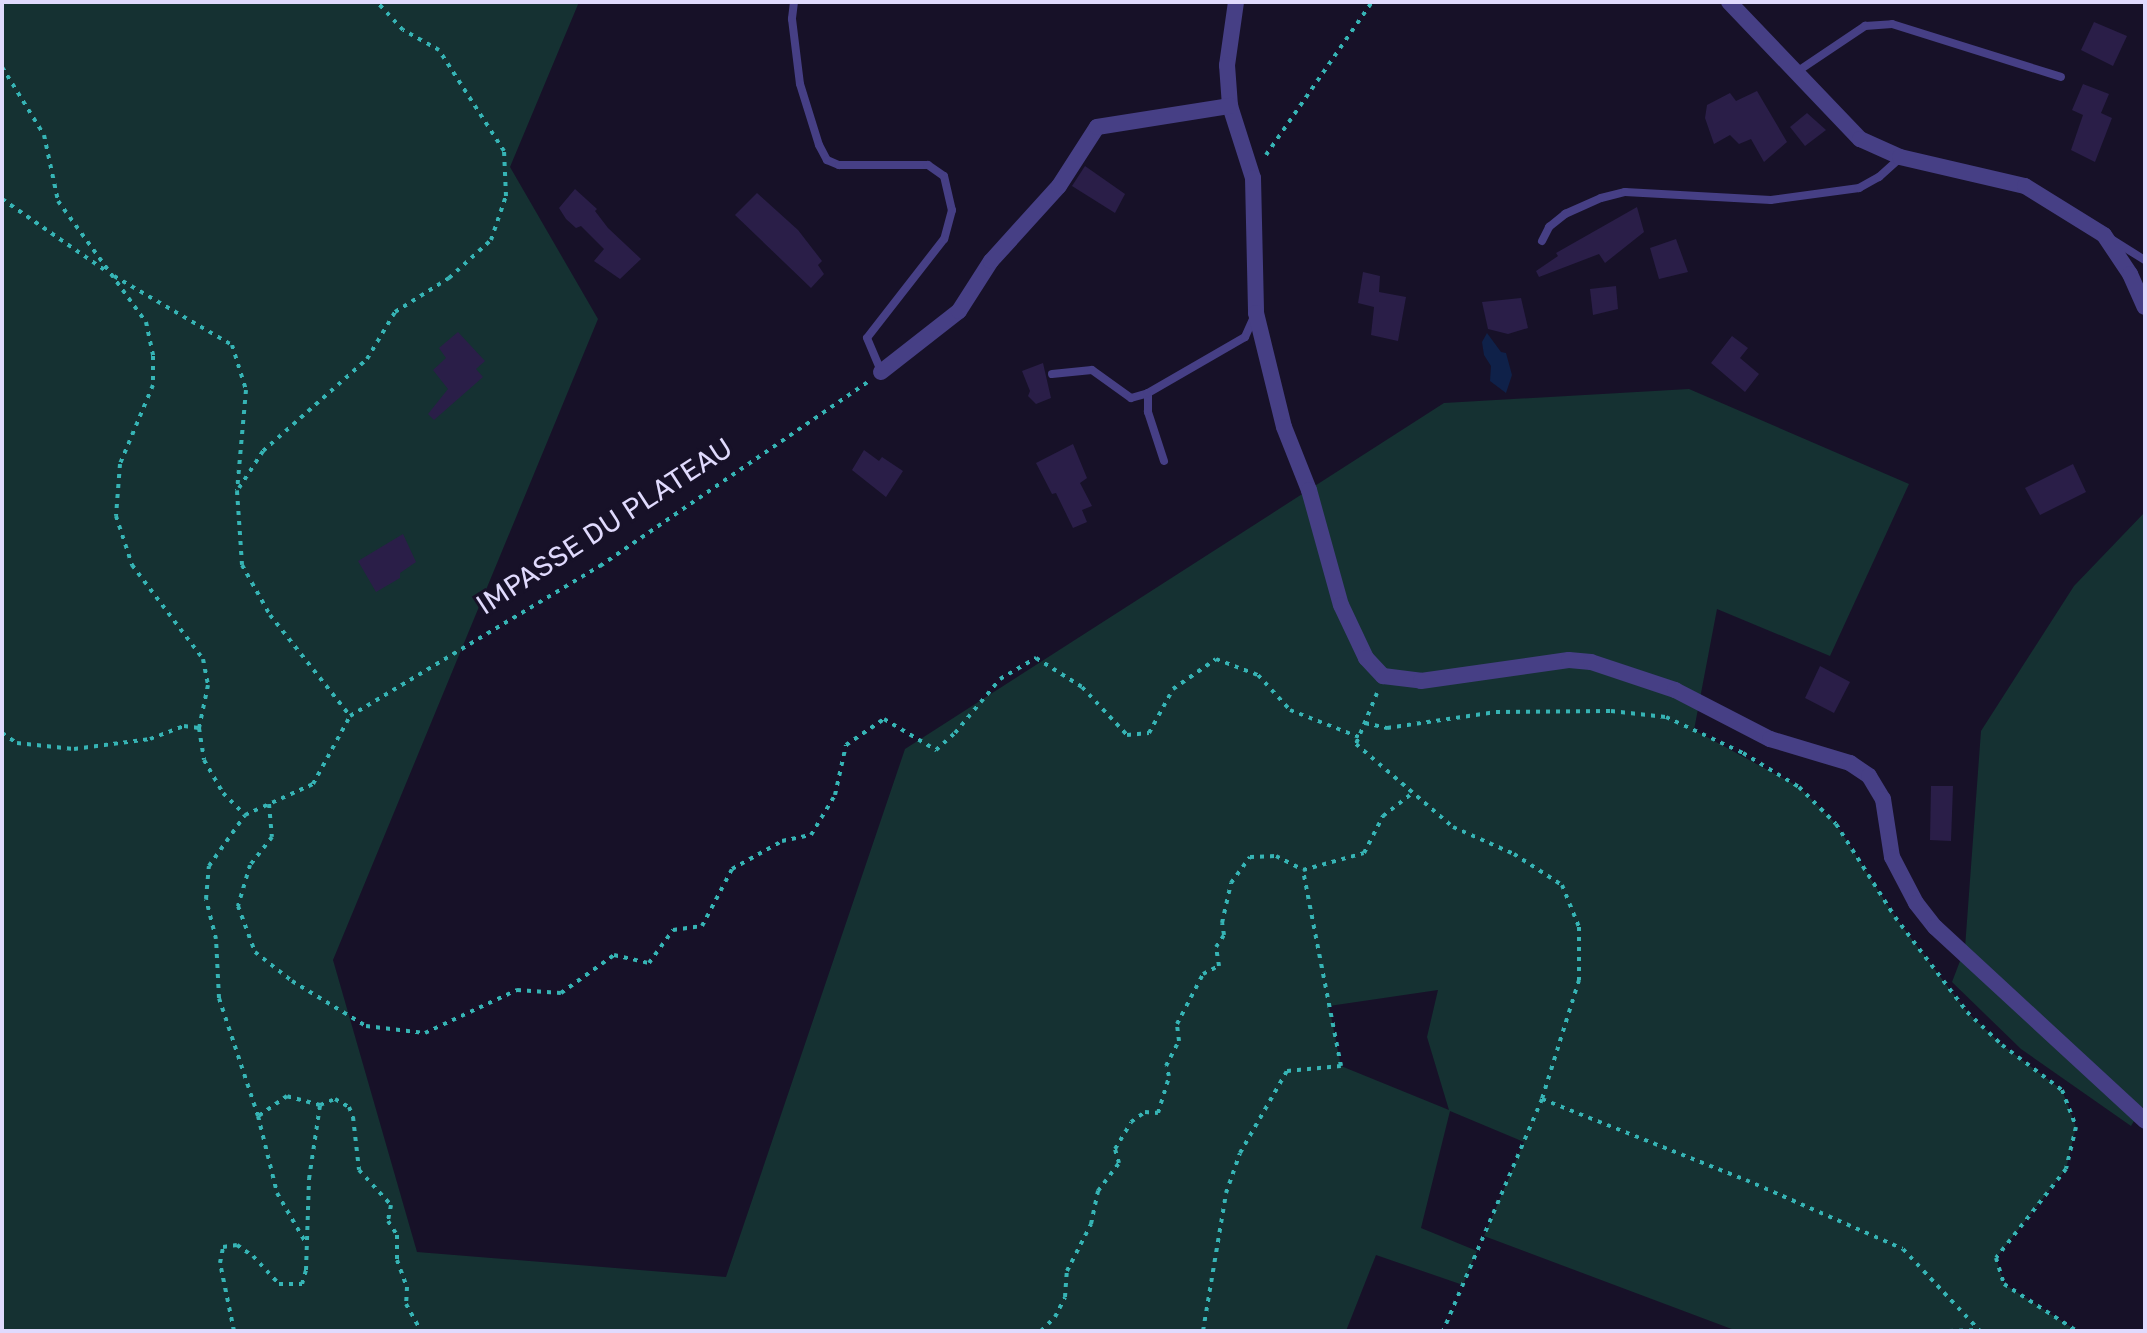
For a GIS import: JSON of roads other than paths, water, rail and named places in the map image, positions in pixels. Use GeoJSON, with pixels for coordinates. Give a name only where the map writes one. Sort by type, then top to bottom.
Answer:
{"type":"FeatureCollection","features":[{"type":"Feature","properties":{"kind":"street"},"geometry":{"type":"LineString","coordinates":[[1236,2],[1227,65],[1230,106],[1253,178],[1256,313],[1284,427],[1309,490],[1341,605],[1366,658],[1383,676],[1421,681],[1569,660],[1591,662],[1675,690],[1770,739],[1850,763],[1869,776],[1883,799],[1892,857],[1916,903],[1935,927],[2145,1121]]}},
{"type":"Feature","properties":{"kind":"street"},"geometry":{"type":"LineString","coordinates":[[1729,2],[1860,139],[1900,157],[2025,186],[2104,235],[2130,274],[2145,307]]}},
{"type":"Feature","properties":{"kind":"street"},"geometry":{"type":"LineString","coordinates":[[881,372],[959,311],[991,261],[1059,186],[1097,127],[1230,106]]}},
{"type":"Feature","properties":{"kind":"lane"},"geometry":{"type":"LineString","coordinates":[[794,2],[792,19],[800,84],[819,145],[827,160],[839,165],[928,165],[944,176],[952,210],[944,239],[867,338],[881,372]]}},
{"type":"Feature","properties":{"kind":"lane"},"geometry":{"type":"LineString","coordinates":[[1798,71],[1865,26],[1892,24],[2061,77]]}},
{"type":"Feature","properties":{"kind":"lane"},"geometry":{"type":"LineString","coordinates":[[1542,241],[1549,227],[1565,214],[1601,198],[1625,192],[1771,200],[1859,188],[1879,177],[1900,157]]}},
{"type":"Feature","properties":{"kind":"lane"},"geometry":{"type":"LineString","coordinates":[[2104,235],[2145,260]]}},
{"type":"Feature","properties":{"kind":"lane"},"geometry":{"type":"LineString","coordinates":[[1052,374],[1092,370],[1131,398],[1148,393],[1245,337],[1256,313]]}},
{"type":"Feature","properties":{"kind":"lane"},"geometry":{"type":"LineString","coordinates":[[1148,393],[1148,412],[1164,461]]}},
{"type":"Feature","properties":{"kind":"water"},"geometry":{"type":"Polygon","coordinates":[[[1487,333],[1501,352],[1506,353],[1512,375],[1506,393],[1490,381],[1491,366],[1484,355],[1482,342],[1487,333]]]}}]}
